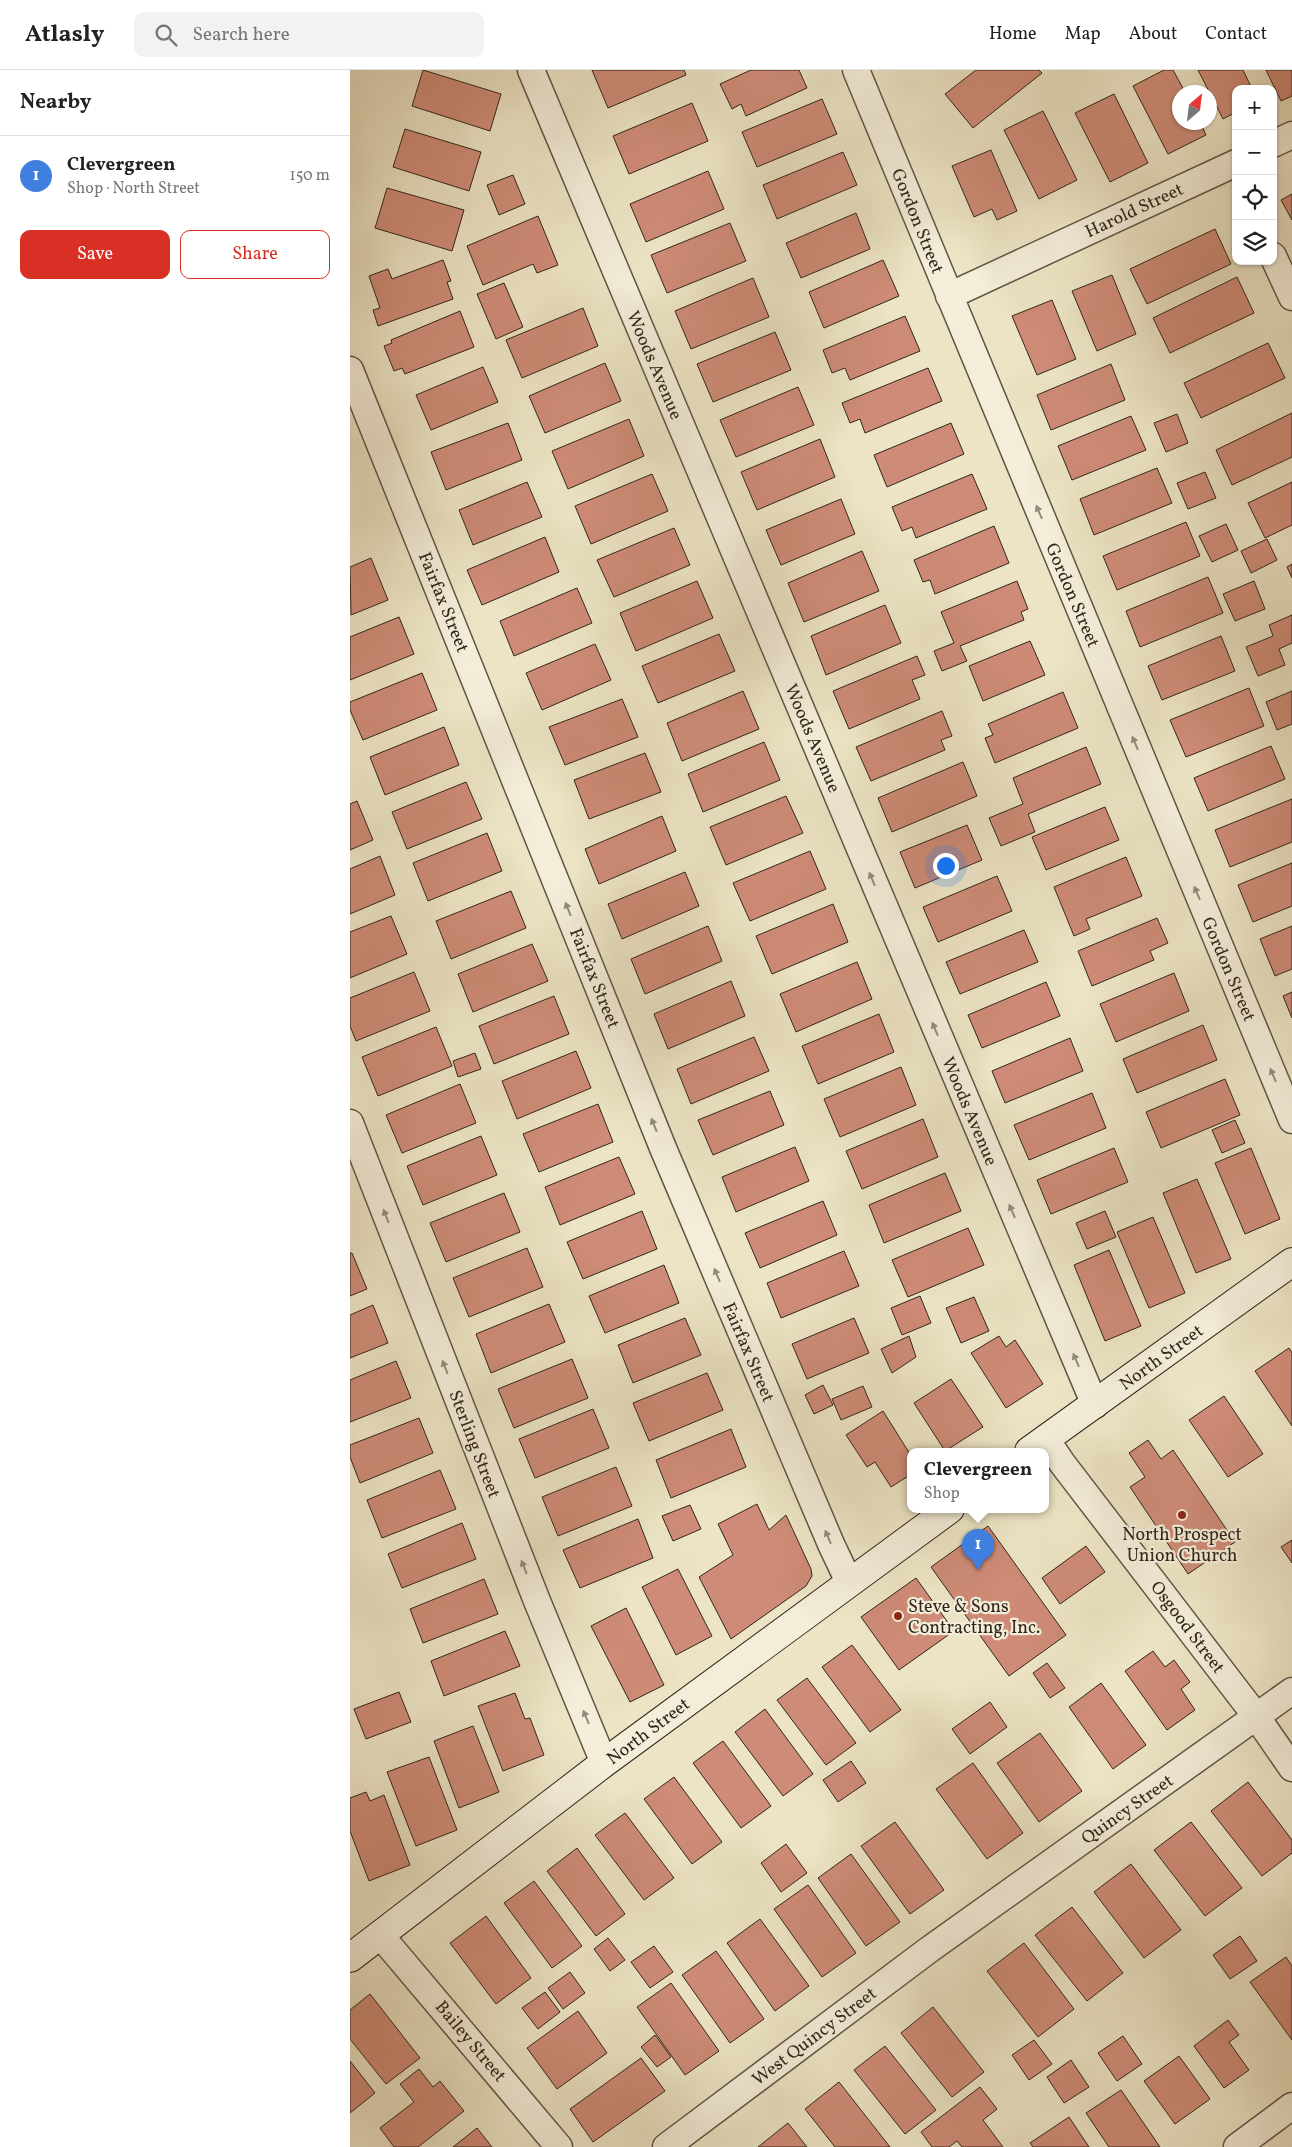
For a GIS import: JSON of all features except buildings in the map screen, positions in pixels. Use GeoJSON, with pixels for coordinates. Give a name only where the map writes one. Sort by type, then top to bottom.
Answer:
{"type":"FeatureCollection","features":[{"type":"Feature","properties":{"kind":"street","name":"Woods Avenue"},"geometry":{"type":"LineString","coordinates":[[531,70],[1095,1405]]}},
{"type":"Feature","properties":{"kind":"street","name":"Gordon Street"},"geometry":{"type":"LineString","coordinates":[[856,70],[1292,1120]]}},
{"type":"Feature","properties":{"kind":"street"},"geometry":{"type":"LineString","coordinates":[[1277,142],[1292,135]]}},
{"type":"Feature","properties":{"kind":"street","name":"Harold Street"},"geometry":{"type":"LineString","coordinates":[[949,296],[1032,257],[1232,169]]}},
{"type":"Feature","properties":{"kind":"street"},"geometry":{"type":"LineString","coordinates":[[1277,265],[1292,297]]}},
{"type":"Feature","properties":{"kind":"street","name":"Fairfax Street"},"geometry":{"type":"LineString","coordinates":[[350,370],[663,1148],[831,1544],[849,1582]]}},
{"type":"Feature","properties":{"kind":"street","name":"Sterling Street"},"geometry":{"type":"LineString","coordinates":[[350,1123],[537,1601],[604,1763]]}},
{"type":"Feature","properties":{"kind":"street","name":"North Street"},"geometry":{"type":"LineString","coordinates":[[1038,1445],[1292,1262]]}},
{"type":"Feature","properties":{"kind":"street","name":"Osgood Street"},"geometry":{"type":"LineString","coordinates":[[1049,1454],[1062,1464],[1256,1716],[1292,1768]]}},
{"type":"Feature","properties":{"kind":"street","name":"North Street"},"geometry":{"type":"LineString","coordinates":[[350,1958],[382,1936],[604,1763],[944,1513]]}},
{"type":"Feature","properties":{"kind":"street","name":"Quincy Street"},"geometry":{"type":"LineString","coordinates":[[962,1926],[1292,1690]]}},
{"type":"Feature","properties":{"kind":"street","name":"West Quincy Street"},"geometry":{"type":"LineString","coordinates":[[666,2147],[962,1926]]}},
{"type":"Feature","properties":{"kind":"street","name":"Bailey Street"},"geometry":{"type":"LineString","coordinates":[[382,1936],[559,2147]]}},
{"type":"Feature","properties":{"kind":"street"},"geometry":{"type":"LineString","coordinates":[[1236,2147],[1292,2106]]}},
{"type":"Feature","properties":{"kind":"place","name":"North Prospect Union Church"},"geometry":{"type":"Point","coordinates":[1182,1515]}},
{"type":"Feature","properties":{"kind":"place","name":"Clevergreen"},"geometry":{"type":"Point","coordinates":[978,1570]}},
{"type":"Feature","properties":{"kind":"place","name":"Steve & Sons Contracting, Inc."},"geometry":{"type":"Point","coordinates":[898,1616]}}]}
